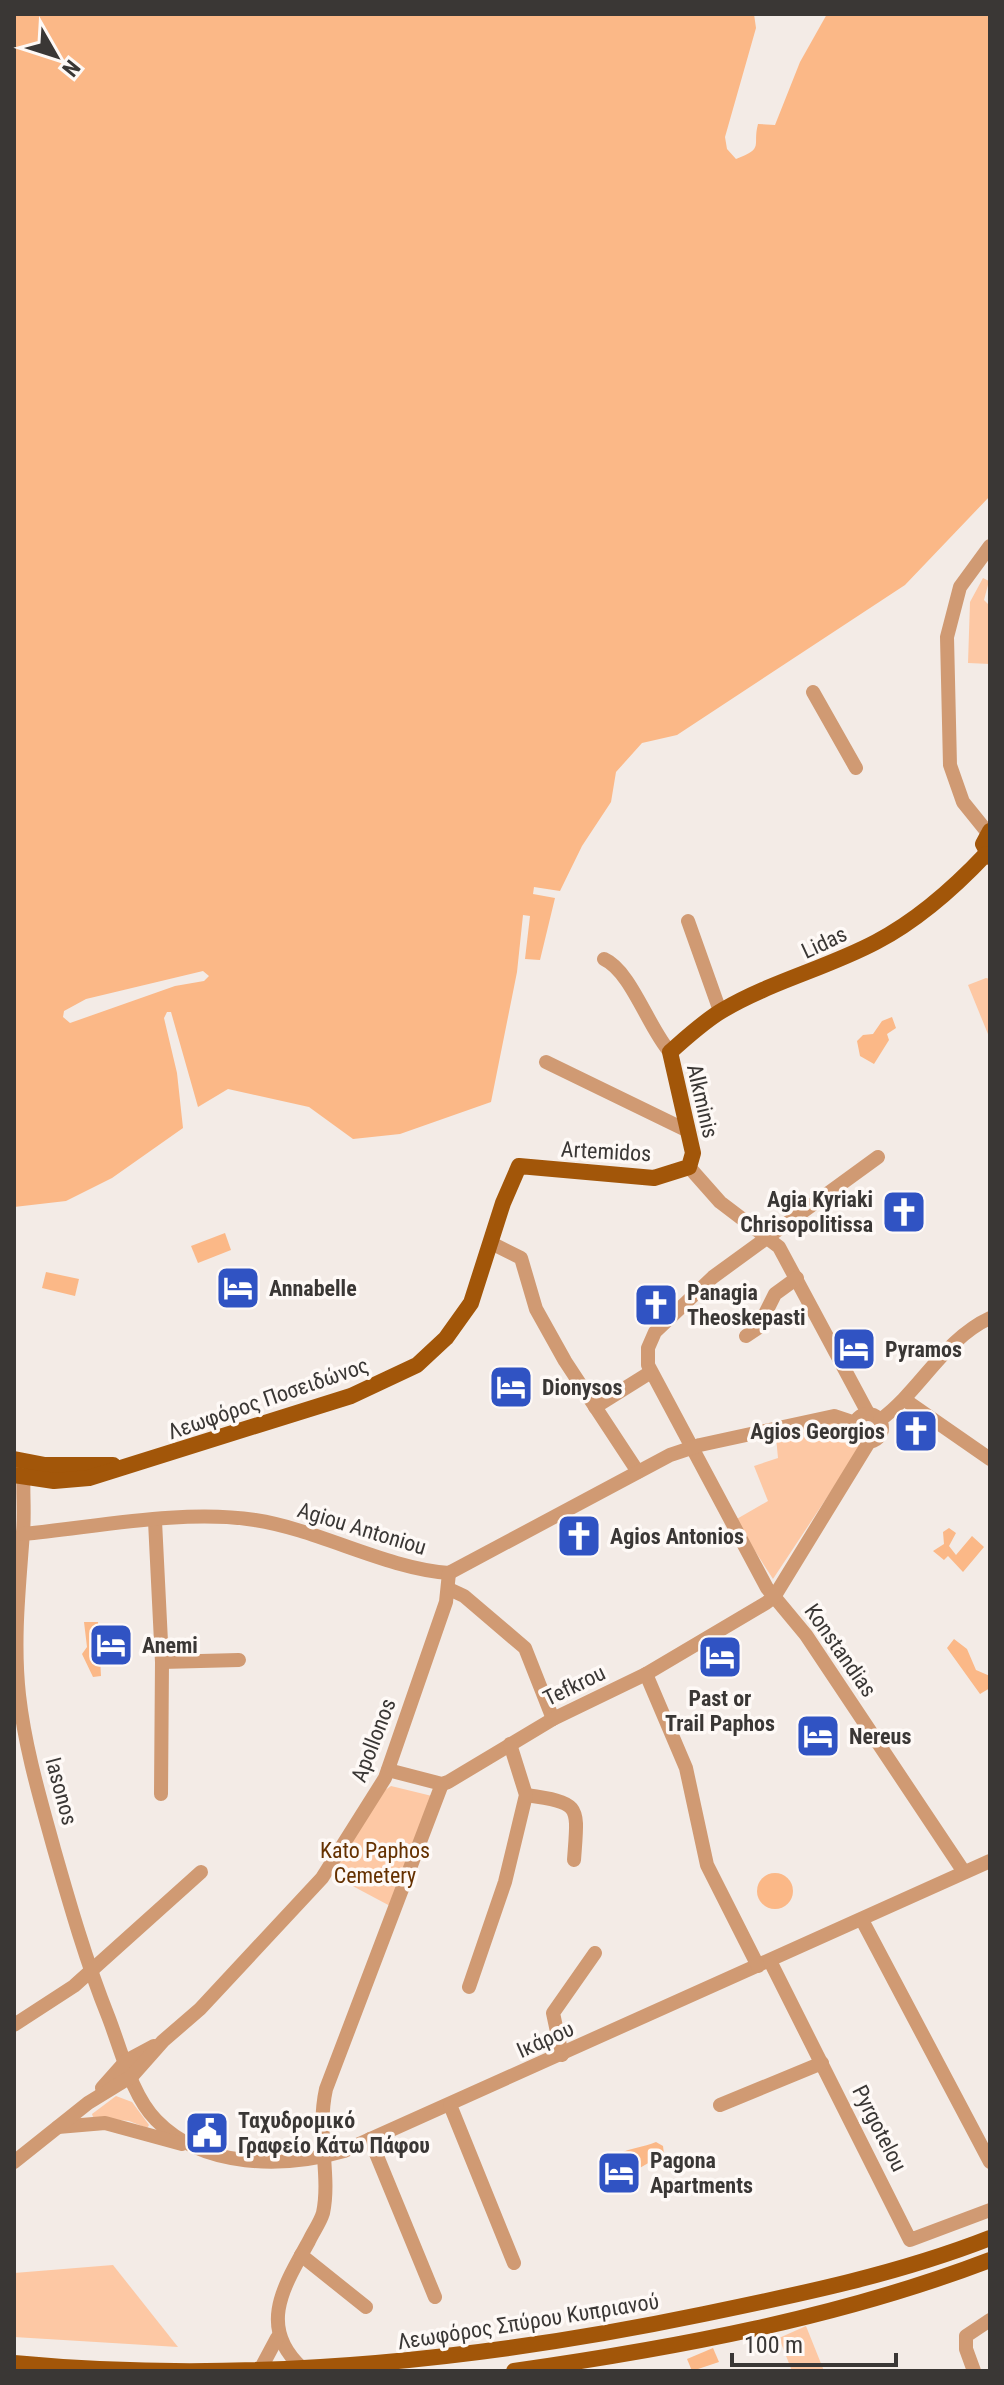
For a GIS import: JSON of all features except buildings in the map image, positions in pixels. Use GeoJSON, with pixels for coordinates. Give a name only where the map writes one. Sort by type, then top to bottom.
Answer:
{"type":"FeatureCollection","features":[{"type":"Feature","properties":{"kind":"main road","name":"Lidas"},"geometry":{"type":"LineString","coordinates":[[670,1052],[720,1011],[893,933],[927,910],[988,856],[983,844],[989,832]]}},
{"type":"Feature","properties":{"kind":"main road","name":"Alkminis"},"geometry":{"type":"LineString","coordinates":[[670,1052],[693,1153],[689,1167]]}},
{"type":"Feature","properties":{"kind":"main road","name":"Artemidos"},"geometry":{"type":"LineString","coordinates":[[519,1166],[654,1178],[689,1167]]}},
{"type":"Feature","properties":{"kind":"main road","name":"Λεωφόρος Ποσειδώνος"},"geometry":{"type":"LineString","coordinates":[[24,1469],[89,1478],[351,1396],[417,1365],[446,1338],[471,1303],[493,1244],[503,1203],[519,1166]]}},
{"type":"Feature","properties":{"kind":"main road","name":"Λεωφόρος Σπύρου Κυπριανού"},"geometry":{"type":"LineString","coordinates":[[14,2363],[83,2371],[440,2366],[794,2295],[943,2256],[990,2238]]}},
{"type":"Feature","properties":{"kind":"main road","name":"Λεωφόρος Σπύρου Κυπριανού"},"geometry":{"type":"LineString","coordinates":[[514,2371],[808,2317],[878,2299],[990,2260]]}},
{"type":"Feature","properties":{"kind":"street"},"geometry":{"type":"LineString","coordinates":[[989,832],[963,802],[950,765],[947,637],[960,587],[990,546]]}},
{"type":"Feature","properties":{"kind":"street"},"geometry":{"type":"LineString","coordinates":[[813,692],[856,768]]}},
{"type":"Feature","properties":{"kind":"street"},"geometry":{"type":"LineString","coordinates":[[688,921],[720,1011]]}},
{"type":"Feature","properties":{"kind":"street","name":"Alkminis"},"geometry":{"type":"LineString","coordinates":[[604,959],[619,970],[659,1040],[670,1052]]}},
{"type":"Feature","properties":{"kind":"street"},"geometry":{"type":"LineString","coordinates":[[546,1062],[688,1131]]}},
{"type":"Feature","properties":{"kind":"street"},"geometry":{"type":"LineString","coordinates":[[595,1407],[651,1372],[648,1348],[655,1332],[713,1277],[878,1157]]}},
{"type":"Feature","properties":{"kind":"street","name":"Alkminis"},"geometry":{"type":"LineString","coordinates":[[689,1167],[720,1202],[770,1237]]}},
{"type":"Feature","properties":{"kind":"street"},"geometry":{"type":"LineString","coordinates":[[770,1237],[797,1278],[874,1417],[880,1435],[869,1442],[774,1597]]}},
{"type":"Feature","properties":{"kind":"street"},"geometry":{"type":"LineString","coordinates":[[493,1244],[521,1258],[536,1309],[638,1472]]}},
{"type":"Feature","properties":{"kind":"street"},"geometry":{"type":"LineString","coordinates":[[746,1336],[758,1328],[775,1294],[797,1278]]}},
{"type":"Feature","properties":{"kind":"street"},"geometry":{"type":"LineString","coordinates":[[869,1442],[857,1437],[855,1423],[874,1417],[905,1400],[964,1335],[990,1318]]}},
{"type":"Feature","properties":{"kind":"street","name":"Konstandias"},"geometry":{"type":"LineString","coordinates":[[651,1372],[699,1445],[774,1597],[806,1635],[964,1872]]}},
{"type":"Feature","properties":{"kind":"street"},"geometry":{"type":"LineString","coordinates":[[905,1400],[990,1459]]}},
{"type":"Feature","properties":{"kind":"street","name":"Agiou Antoniou"},"geometry":{"type":"LineString","coordinates":[[23,1534],[219,1516],[257,1520],[417,1568],[449,1581],[638,1472],[699,1445],[834,1416],[855,1423]]}},
{"type":"Feature","properties":{"kind":"street","name":"Iasonos"},"geometry":{"type":"LineString","coordinates":[[24,1469],[25,1506],[14,1609],[23,1721],[35,1782],[90,1969],[129,2068]]}},
{"type":"Feature","properties":{"kind":"street"},"geometry":{"type":"LineString","coordinates":[[155,1521],[162,1662],[161,1794]]}},
{"type":"Feature","properties":{"kind":"street"},"geometry":{"type":"LineString","coordinates":[[449,1581],[525,1648],[553,1719]]}},
{"type":"Feature","properties":{"kind":"street","name":"Apollonos"},"geometry":{"type":"LineString","coordinates":[[14,2162],[200,2009],[309,1893],[348,1841],[388,1770],[449,1581]]}},
{"type":"Feature","properties":{"kind":"street","name":"Tefkrou"},"geometry":{"type":"LineString","coordinates":[[442,1784],[553,1719],[646,1674],[774,1597]]}},
{"type":"Feature","properties":{"kind":"street"},"geometry":{"type":"LineString","coordinates":[[162,1662],[239,1660]]}},
{"type":"Feature","properties":{"kind":"street","name":"Pyrgotelou"},"geometry":{"type":"LineString","coordinates":[[646,1674],[686,1768],[707,1865],[822,2063],[910,2240],[990,2210]]}},
{"type":"Feature","properties":{"kind":"street"},"geometry":{"type":"LineString","coordinates":[[469,1987],[505,1882],[526,1795],[510,1744]]}},
{"type":"Feature","properties":{"kind":"street"},"geometry":{"type":"LineString","coordinates":[[260,2370],[277,2338],[280,2300],[323,2213],[321,2111],[326,2089],[442,1784],[388,1770]]}},
{"type":"Feature","properties":{"kind":"street"},"geometry":{"type":"LineString","coordinates":[[526,1795],[563,1800],[574,1810],[577,1817],[574,1860]]}},
{"type":"Feature","properties":{"kind":"street","name":"Ικάρου"},"geometry":{"type":"LineString","coordinates":[[129,2068],[156,2120],[202,2149],[257,2161],[289,2163],[321,2158],[450,2105],[990,1861]]}},
{"type":"Feature","properties":{"kind":"street"},"geometry":{"type":"LineString","coordinates":[[14,2025],[59,1998],[201,1872]]}},
{"type":"Feature","properties":{"kind":"street"},"geometry":{"type":"LineString","coordinates":[[862,1920],[990,2162]]}},
{"type":"Feature","properties":{"kind":"street"},"geometry":{"type":"LineString","coordinates":[[562,2055],[553,2013],[595,1953]]}},
{"type":"Feature","properties":{"kind":"street"},"geometry":{"type":"LineString","coordinates":[[720,2105],[822,2063]]}},
{"type":"Feature","properties":{"kind":"street"},"geometry":{"type":"LineString","coordinates":[[450,2105],[514,2263]]}},
{"type":"Feature","properties":{"kind":"street"},"geometry":{"type":"LineString","coordinates":[[58,2127],[105,2123],[202,2149]]}},
{"type":"Feature","properties":{"kind":"street"},"geometry":{"type":"LineString","coordinates":[[370,2139],[435,2297]]}},
{"type":"Feature","properties":{"kind":"street"},"geometry":{"type":"LineString","coordinates":[[301,2255],[366,2307]]}},
{"type":"Feature","properties":{"kind":"street"},"geometry":{"type":"LineString","coordinates":[[974,2371],[966,2349],[966,2336],[990,2320]]}},
{"type":"Feature","properties":{"kind":"street"},"geometry":{"type":"LineString","coordinates":[[277,2338],[302,2368]]}},
{"type":"Feature","properties":{"kind":"green space"},"geometry":{"type":"Polygon","coordinates":[[[983,578],[989,581],[984,600],[990,606],[990,664],[968,663],[970,602],[983,578]]]}},
{"type":"Feature","properties":{"kind":"green space"},"geometry":{"type":"Polygon","coordinates":[[[990,979],[990,1039],[968,985],[990,979]]]}},
{"type":"Feature","properties":{"kind":"green space"},"geometry":{"type":"Polygon","coordinates":[[[842,1420],[859,1449],[773,1579],[735,1520],[768,1501],[754,1466],[778,1458],[776,1437],[842,1420]]]}},
{"type":"Feature","properties":{"kind":"green space","name":"Kato Paphos Cemetery"},"geometry":{"type":"Polygon","coordinates":[[[391,1786],[432,1796],[392,1907],[332,1875],[381,1793],[391,1786]]]}},
{"type":"Feature","properties":{"kind":"green space"},"geometry":{"type":"Polygon","coordinates":[[[116,2096],[132,2102],[149,2125],[147,2128],[129,2121],[93,2117],[92,2114],[116,2096]]]}},
{"type":"Feature","properties":{"kind":"green space"},"geometry":{"type":"Polygon","coordinates":[[[113,2265],[178,2347],[14,2337],[14,2273],[113,2265]]]}},
{"type":"Feature","properties":{"kind":"green space"},"geometry":{"type":"Polygon","coordinates":[[[806,2326],[824,2371],[792,2371],[779,2338],[806,2326]]]}},
{"type":"Feature","properties":{"kind":"shaded area"},"geometry":{"type":"Polygon","coordinates":[[[14,14],[754,14],[756,28],[725,137],[727,149],[736,159],[756,146],[758,124],[775,125],[800,62],[827,14],[990,14],[990,496],[905,585],[677,735],[642,743],[616,772],[611,802],[582,846],[560,891],[534,887],[533,894],[555,898],[540,960],[525,959],[530,916],[523,915],[517,972],[491,1102],[400,1134],[353,1139],[309,1107],[228,1089],[198,1107],[171,1012],[167,1012],[164,1018],[177,1073],[183,1128],[112,1178],[66,1201],[14,1207],[14,14]]]}},
{"type":"Feature","properties":{"kind":"shaded area"},"geometry":{"type":"Polygon","coordinates":[[[892,1017],[896,1028],[887,1034],[889,1040],[874,1064],[860,1056],[857,1041],[863,1035],[873,1034],[882,1021],[892,1017]]]}},
{"type":"Feature","properties":{"kind":"shaded area"},"geometry":{"type":"Polygon","coordinates":[[[225,1233],[231,1250],[198,1263],[191,1246],[225,1233]]]}},
{"type":"Feature","properties":{"kind":"shaded area"},"geometry":{"type":"Polygon","coordinates":[[[46,1272],[79,1279],[75,1296],[42,1288],[46,1272]]]}},
{"type":"Feature","properties":{"kind":"shaded area"},"geometry":{"type":"Polygon","coordinates":[[[949,1528],[956,1533],[949,1546],[956,1555],[972,1536],[984,1547],[963,1572],[948,1556],[944,1560],[933,1551],[944,1544],[943,1532],[949,1528]]]}},
{"type":"Feature","properties":{"kind":"shaded area"},"geometry":{"type":"Polygon","coordinates":[[[84,1622],[98,1622],[101,1676],[93,1677],[82,1654],[87,1647],[84,1622]]]}},
{"type":"Feature","properties":{"kind":"shaded area"},"geometry":{"type":"Polygon","coordinates":[[[954,1639],[967,1649],[976,1670],[990,1676],[990,1688],[980,1694],[947,1648],[954,1639]]]}},
{"type":"Feature","properties":{"kind":"shaded area"},"geometry":{"type":"Polygon","coordinates":[[[775,1873],[788,1878],[793,1891],[788,1904],[775,1909],[762,1904],[757,1891],[762,1878],[775,1873]]]}},
{"type":"Feature","properties":{"kind":"shaded area"},"geometry":{"type":"Polygon","coordinates":[[[656,2142],[663,2146],[664,2154],[631,2173],[619,2163],[619,2154],[656,2142]]]}},
{"type":"Feature","properties":{"kind":"shaded area"},"geometry":{"type":"Polygon","coordinates":[[[713,2348],[719,2362],[692,2371],[687,2359],[713,2348]]]}},
{"type":"Feature","properties":{"kind":"pier"},"geometry":{"type":"Polygon","coordinates":[[[203,971],[209,976],[204,981],[175,986],[70,1023],[63,1017],[64,1011],[86,999],[203,971]]]}},
{"type":"Feature","properties":{"kind":"place","name":"Agia Kyriaki Chrisopolitissa"},"geometry":{"type":"Point","coordinates":[904,1212]}},
{"type":"Feature","properties":{"kind":"place","name":"Annabelle"},"geometry":{"type":"Point","coordinates":[238,1288]}},
{"type":"Feature","properties":{"kind":"place","name":"Panagia Theoskepasti"},"geometry":{"type":"Point","coordinates":[656,1305]}},
{"type":"Feature","properties":{"kind":"place","name":"Pyramos"},"geometry":{"type":"Point","coordinates":[854,1349]}},
{"type":"Feature","properties":{"kind":"place","name":"Dionysos"},"geometry":{"type":"Point","coordinates":[511,1387]}},
{"type":"Feature","properties":{"kind":"place","name":"Agios Georgios"},"geometry":{"type":"Point","coordinates":[916,1431]}},
{"type":"Feature","properties":{"kind":"place","name":"Agios Antonios"},"geometry":{"type":"Point","coordinates":[579,1536]}},
{"type":"Feature","properties":{"kind":"place","name":"Anemi"},"geometry":{"type":"Point","coordinates":[111,1645]}},
{"type":"Feature","properties":{"kind":"place","name":"Past or Trail Paphos"},"geometry":{"type":"Point","coordinates":[720,1657]}},
{"type":"Feature","properties":{"kind":"place","name":"Nereus"},"geometry":{"type":"Point","coordinates":[818,1736]}},
{"type":"Feature","properties":{"kind":"place","name":"Ταχυδρομικό Γραφείο Κάτω Πάφου"},"geometry":{"type":"Point","coordinates":[207,2133]}},
{"type":"Feature","properties":{"kind":"place","name":"Pagona Apartments"},"geometry":{"type":"Point","coordinates":[619,2173]}}]}
